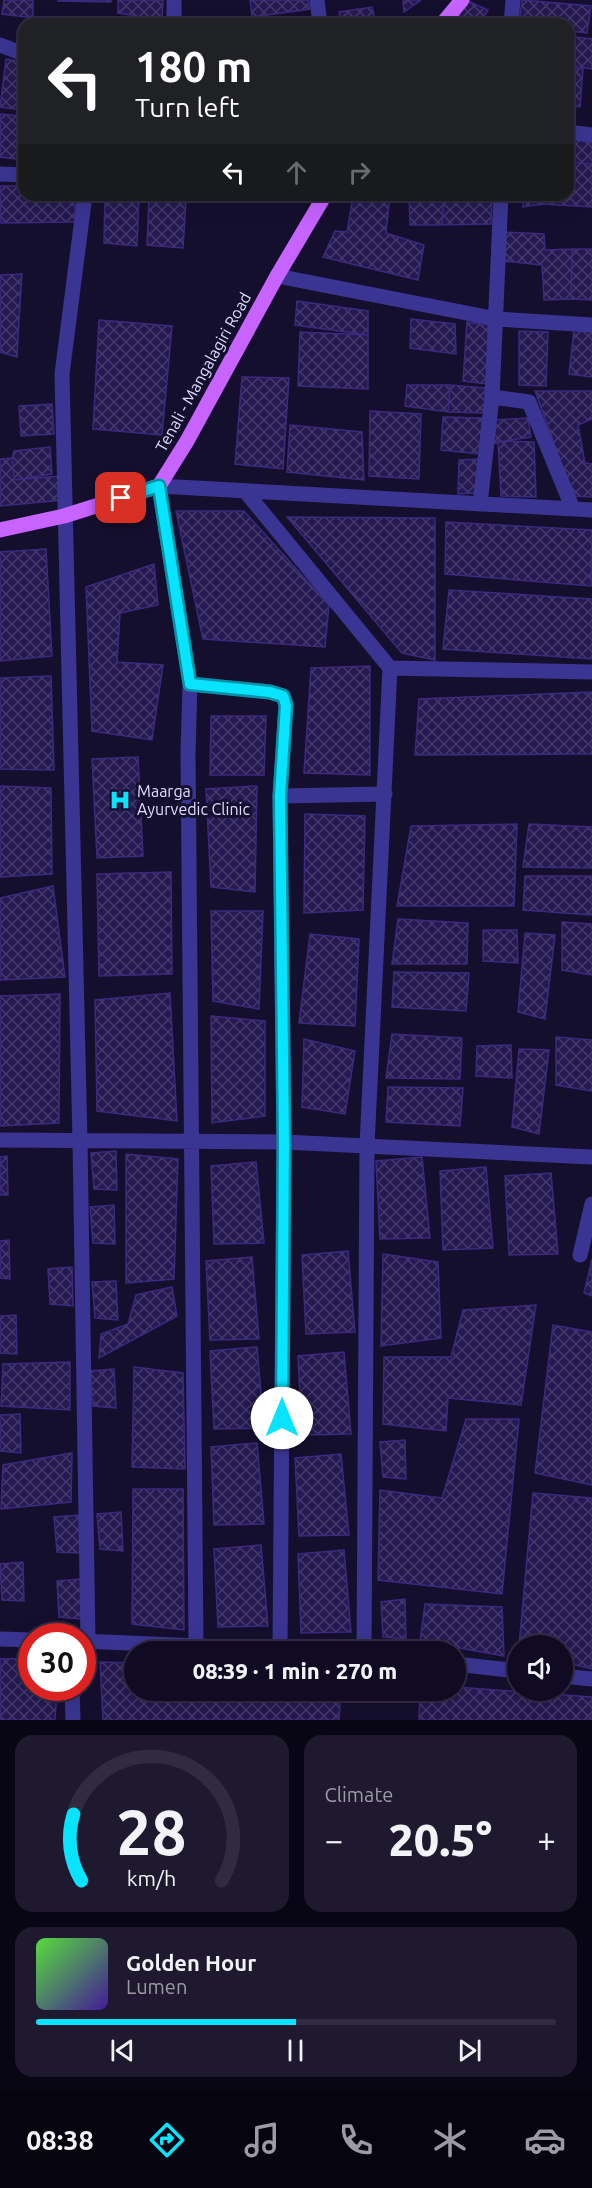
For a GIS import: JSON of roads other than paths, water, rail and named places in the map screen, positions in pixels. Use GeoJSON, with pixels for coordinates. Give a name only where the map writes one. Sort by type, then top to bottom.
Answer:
{"type":"FeatureCollection","features":[{"type":"Feature","properties":{"kind":"main road"},"geometry":{"type":"LineString","coordinates":[[447,18],[462,0]]}},
{"type":"Feature","properties":{"kind":"main road","name":"Tenali - Mangalagiri Road"},"geometry":{"type":"LineString","coordinates":[[159,486],[187,441],[277,276],[321,201]]}},
{"type":"Feature","properties":{"kind":"main road"},"geometry":{"type":"LineString","coordinates":[[0,530],[64,516],[159,486]]}},
{"type":"Feature","properties":{"kind":"street"},"geometry":{"type":"LineString","coordinates":[[174,0],[174,18]]}},
{"type":"Feature","properties":{"kind":"street"},"geometry":{"type":"LineString","coordinates":[[317,0],[319,18]]}},
{"type":"Feature","properties":{"kind":"street"},"geometry":{"type":"LineString","coordinates":[[512,18],[513,0]]}},
{"type":"Feature","properties":{"kind":"street"},"geometry":{"type":"LineString","coordinates":[[0,45],[18,52]]}},
{"type":"Feature","properties":{"kind":"street"},"geometry":{"type":"LineString","coordinates":[[574,133],[592,135]]}},
{"type":"Feature","properties":{"kind":"street"},"geometry":{"type":"LineString","coordinates":[[0,174],[18,175]]}},
{"type":"Feature","properties":{"kind":"street"},"geometry":{"type":"LineString","coordinates":[[84,201],[62,374],[80,1141],[85,1623]]}},
{"type":"Feature","properties":{"kind":"street"},"geometry":{"type":"LineString","coordinates":[[480,504],[492,397],[501,201]]}},
{"type":"Feature","properties":{"kind":"street"},"geometry":{"type":"LineString","coordinates":[[277,276],[497,319],[592,325]]}},
{"type":"Feature","properties":{"kind":"street"},"geometry":{"type":"LineString","coordinates":[[492,397],[529,402],[573,509]]}},
{"type":"Feature","properties":{"kind":"street"},"geometry":{"type":"LineString","coordinates":[[196,1641],[194,1142],[188,753],[190,684],[159,486],[592,510]]}},
{"type":"Feature","properties":{"kind":"street"},"geometry":{"type":"LineString","coordinates":[[245,491],[390,668],[367,1146],[364,1641]]}},
{"type":"Feature","properties":{"kind":"street"},"geometry":{"type":"LineString","coordinates":[[390,668],[592,672]]}},
{"type":"Feature","properties":{"kind":"street"},"geometry":{"type":"LineString","coordinates":[[190,684],[283,696],[286,705],[280,796],[284,1142],[280,1641]]}},
{"type":"Feature","properties":{"kind":"street"},"geometry":{"type":"LineString","coordinates":[[280,796],[385,794]]}},
{"type":"Feature","properties":{"kind":"street"},"geometry":{"type":"LineString","coordinates":[[0,1140],[284,1142],[592,1158]]}},
{"type":"Feature","properties":{"kind":"street"},"geometry":{"type":"LineString","coordinates":[[580,1255],[592,1204]]}},
{"type":"Feature","properties":{"kind":"street"},"geometry":{"type":"LineString","coordinates":[[0,1639],[18,1640]]}},
{"type":"Feature","properties":{"kind":"street"},"geometry":{"type":"LineString","coordinates":[[96,1641],[124,1642]]}},
{"type":"Feature","properties":{"kind":"street"},"geometry":{"type":"LineString","coordinates":[[466,1665],[507,1670]]}},
{"type":"Feature","properties":{"kind":"street"},"geometry":{"type":"LineString","coordinates":[[573,1677],[592,1679]]}},
{"type":"Feature","properties":{"kind":"street"},"geometry":{"type":"LineString","coordinates":[[72,1701],[73,1720]]}},
{"type":"Feature","properties":{"kind":"place","name":"Maarga Ayurvedic Clinic"},"geometry":{"type":"Point","coordinates":[120,800]}}]}
